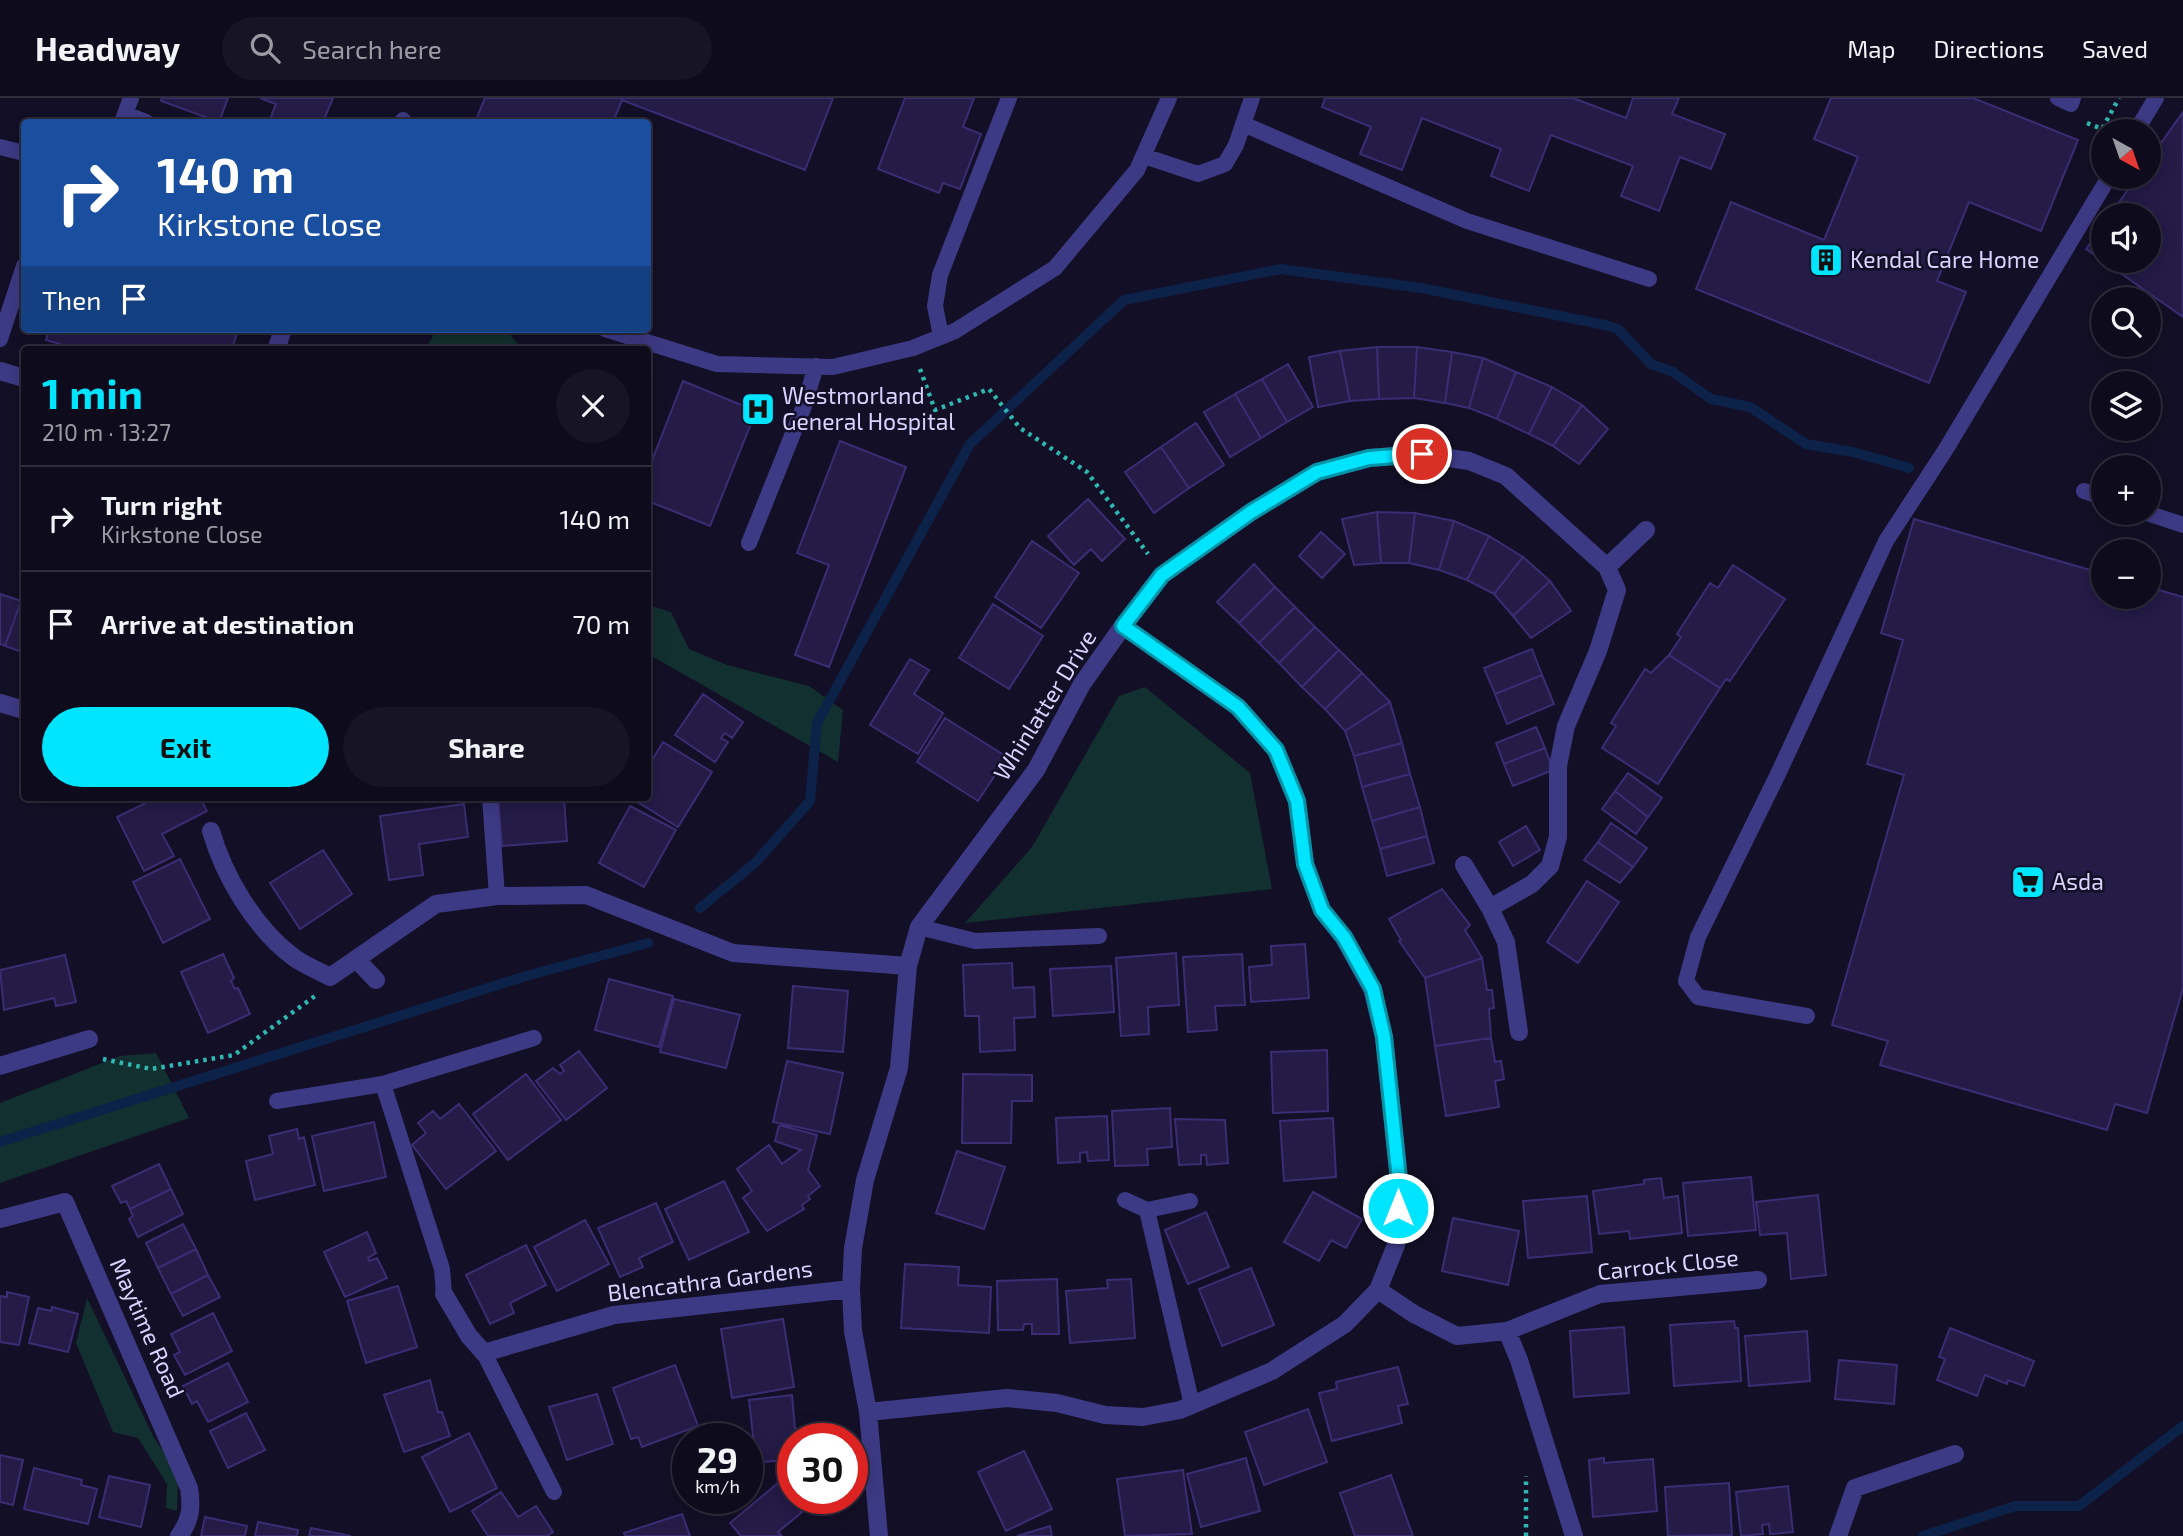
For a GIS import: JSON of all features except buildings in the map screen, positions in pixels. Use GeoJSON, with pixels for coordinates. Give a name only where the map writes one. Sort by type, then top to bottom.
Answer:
{"type":"FeatureCollection","features":[{"type":"Feature","properties":{"kind":"street"},"geometry":{"type":"LineString","coordinates":[[0,371],[21,377]]}},
{"type":"Feature","properties":{"kind":"street"},"geometry":{"type":"LineString","coordinates":[[1123,626],[1162,575],[1251,512],[1317,472],[1369,458],[1422,454],[1469,461],[1506,476],[1607,567],[1617,590],[1598,651],[1566,726],[1558,766],[1558,837],[1550,866],[1531,884],[1490,908]]}},
{"type":"Feature","properties":{"kind":"street"},"geometry":{"type":"LineString","coordinates":[[1607,567],[1646,530]]}},
{"type":"Feature","properties":{"kind":"street","name":"Whinlatter Drive"},"geometry":{"type":"LineString","coordinates":[[868,1412],[1007,1398],[1058,1403],[1105,1415],[1143,1417],[1192,1405],[1272,1371],[1345,1324],[1378,1290],[1396,1245],[1400,1189],[1384,1037],[1373,989],[1344,937],[1322,910],[1305,864],[1297,801],[1276,750],[1238,707],[1123,626],[1082,684],[1036,770],[919,927],[908,966],[899,1068],[865,1180],[853,1248],[853,1331],[868,1412],[879,1536]]}},
{"type":"Feature","properties":{"kind":"street"},"geometry":{"type":"LineString","coordinates":[[0,703],[21,709]]}},
{"type":"Feature","properties":{"kind":"street"},"geometry":{"type":"LineString","coordinates":[[211,831],[220,864],[250,912],[292,956],[330,977],[357,960],[377,942],[436,904],[497,896],[586,895],[733,953],[908,966]]}},
{"type":"Feature","properties":{"kind":"street"},"geometry":{"type":"LineString","coordinates":[[1464,865],[1490,908],[1506,942],[1519,1032]]}},
{"type":"Feature","properties":{"kind":"street"},"geometry":{"type":"LineString","coordinates":[[357,960],[376,980]]}},
{"type":"Feature","properties":{"kind":"street"},"geometry":{"type":"LineString","coordinates":[[0,1066],[89,1039]]}},
{"type":"Feature","properties":{"kind":"street","name":"Maytime Road"},"geometry":{"type":"LineString","coordinates":[[0,1219],[65,1202],[189,1488],[192,1509],[186,1527],[178,1536]]}},
{"type":"Feature","properties":{"kind":"street","name":"Carrock Close"},"geometry":{"type":"LineString","coordinates":[[1378,1290],[1414,1314],[1457,1336],[1507,1331],[1600,1294],[1758,1280]]}},
{"type":"Feature","properties":{"kind":"street","name":"Blencathra Gardens"},"geometry":{"type":"LineString","coordinates":[[484,1353],[614,1315],[851,1289]]}},
{"type":"Feature","properties":{"kind":"street"},"geometry":{"type":"LineString","coordinates":[[444,1294],[469,1336],[484,1353]]}},
{"type":"Feature","properties":{"kind":"street"},"geometry":{"type":"LineString","coordinates":[[1507,1331],[1523,1373],[1574,1536]]}},
{"type":"Feature","properties":{"kind":"street"},"geometry":{"type":"LineString","coordinates":[[1838,1536],[1855,1488],[1955,1454]]}},
{"type":"Feature","properties":{"kind":"lane"},"geometry":{"type":"LineString","coordinates":[[123,118],[131,98]]}},
{"type":"Feature","properties":{"kind":"lane"},"geometry":{"type":"LineString","coordinates":[[941,337],[935,306],[940,275],[1009,98]]}},
{"type":"Feature","properties":{"kind":"lane"},"geometry":{"type":"LineString","coordinates":[[651,348],[717,364],[833,367],[913,348],[941,337],[1055,268],[1137,170],[1169,98]]}},
{"type":"Feature","properties":{"kind":"lane"},"geometry":{"type":"LineString","coordinates":[[1144,156],[1198,174],[1225,164],[1252,98]]}},
{"type":"Feature","properties":{"kind":"lane"},"geometry":{"type":"LineString","coordinates":[[2058,98],[2071,104],[2073,98]]}},
{"type":"Feature","properties":{"kind":"lane"},"geometry":{"type":"LineString","coordinates":[[2143,119],[2156,98]]}},
{"type":"Feature","properties":{"kind":"lane"},"geometry":{"type":"LineString","coordinates":[[1243,124],[1467,221],[1649,279]]}},
{"type":"Feature","properties":{"kind":"lane"},"geometry":{"type":"LineString","coordinates":[[0,147],[21,152]]}},
{"type":"Feature","properties":{"kind":"lane"},"geometry":{"type":"LineString","coordinates":[[1807,1016],[1698,997],[1686,981],[1698,937],[1778,774],[1886,541],[1946,449],[2102,189]]}},
{"type":"Feature","properties":{"kind":"lane"},"geometry":{"type":"LineString","coordinates":[[0,340],[21,275]]}},
{"type":"Feature","properties":{"kind":"lane"},"geometry":{"type":"LineString","coordinates":[[614,333],[640,345]]}},
{"type":"Feature","properties":{"kind":"lane"},"geometry":{"type":"LineString","coordinates":[[749,543],[804,406],[816,366]]}},
{"type":"Feature","properties":{"kind":"lane"},"geometry":{"type":"LineString","coordinates":[[2084,491],[2091,493]]}},
{"type":"Feature","properties":{"kind":"lane"},"geometry":{"type":"LineString","coordinates":[[2161,518],[2183,525]]}},
{"type":"Feature","properties":{"kind":"lane"},"geometry":{"type":"LineString","coordinates":[[490,801],[497,896]]}},
{"type":"Feature","properties":{"kind":"lane"},"geometry":{"type":"LineString","coordinates":[[919,927],[975,941],[1098,936]]}},
{"type":"Feature","properties":{"kind":"lane"},"geometry":{"type":"LineString","coordinates":[[277,1101],[383,1084],[534,1038]]}},
{"type":"Feature","properties":{"kind":"lane"},"geometry":{"type":"LineString","coordinates":[[383,1084],[442,1269],[444,1294]]}},
{"type":"Feature","properties":{"kind":"lane"},"geometry":{"type":"LineString","coordinates":[[1125,1199],[1147,1210],[1190,1200]]}},
{"type":"Feature","properties":{"kind":"lane"},"geometry":{"type":"LineString","coordinates":[[1147,1210],[1192,1405]]}},
{"type":"Feature","properties":{"kind":"lane"},"geometry":{"type":"LineString","coordinates":[[484,1353],[554,1492]]}},
{"type":"Feature","properties":{"kind":"path"},"geometry":{"type":"LineString","coordinates":[[2080,120],[2102,129],[2119,98]]}},
{"type":"Feature","properties":{"kind":"path"},"geometry":{"type":"LineString","coordinates":[[913,348],[935,410],[989,389],[1020,428],[1087,472],[1107,494],[1162,575]]}},
{"type":"Feature","properties":{"kind":"path"},"geometry":{"type":"LineString","coordinates":[[89,1039],[92,1057],[151,1069],[234,1055],[313,998],[330,977]]}},
{"type":"Feature","properties":{"kind":"green space"},"geometry":{"type":"Polygon","coordinates":[[[435,333],[508,333],[520,346],[427,346],[435,333]]]}},
{"type":"Feature","properties":{"kind":"green space"},"geometry":{"type":"Polygon","coordinates":[[[651,606],[671,612],[689,649],[727,665],[809,686],[843,710],[838,762],[651,656],[651,606]]]}},
{"type":"Feature","properties":{"kind":"green space"},"geometry":{"type":"Polygon","coordinates":[[[1145,687],[1250,773],[1272,889],[965,923],[1032,847],[1119,696],[1145,687]]]}},
{"type":"Feature","properties":{"kind":"green space"},"geometry":{"type":"Polygon","coordinates":[[[156,1053],[189,1118],[0,1183],[0,1103],[120,1056],[156,1053]]]}},
{"type":"Feature","properties":{"kind":"green space"},"geometry":{"type":"Polygon","coordinates":[[[87,1298],[153,1436],[173,1465],[178,1484],[177,1511],[166,1508],[167,1484],[138,1438],[113,1432],[76,1343],[87,1298]]]}},
{"type":"Feature","properties":{"kind":"waterway"},"geometry":{"type":"LineString","coordinates":[[700,908],[755,863],[810,801],[817,723],[970,444],[1124,300],[1281,269],[1421,288],[1605,325],[1618,329],[1651,364],[1673,372],[1711,399],[1750,407],[1806,444],[1853,452],[1909,468]]}},
{"type":"Feature","properties":{"kind":"waterway"},"geometry":{"type":"LineString","coordinates":[[0,1142],[526,976],[648,943]]}},
{"type":"Feature","properties":{"kind":"waterway"},"geometry":{"type":"LineString","coordinates":[[1923,1536],[2015,1506],[2079,1506],[2183,1426]]}},
{"type":"Feature","properties":{"kind":"place","name":"Kendal Care Home"},"geometry":{"type":"Point","coordinates":[1826,260]}},
{"type":"Feature","properties":{"kind":"place","name":"Westmorland General Hospital"},"geometry":{"type":"Point","coordinates":[758,409]}},
{"type":"Feature","properties":{"kind":"place","name":"Asda"},"geometry":{"type":"Point","coordinates":[2028,882]}},
{"type":"Feature","properties":{"kind":"route"},"geometry":{"type":"LineString","coordinates":[[1398,1208],[1400,1189],[1384,1037],[1373,989],[1344,937],[1322,910],[1305,864],[1297,801],[1276,750],[1238,707],[1123,626],[1162,575],[1251,512],[1317,472],[1369,458],[1422,454]]}}]}
